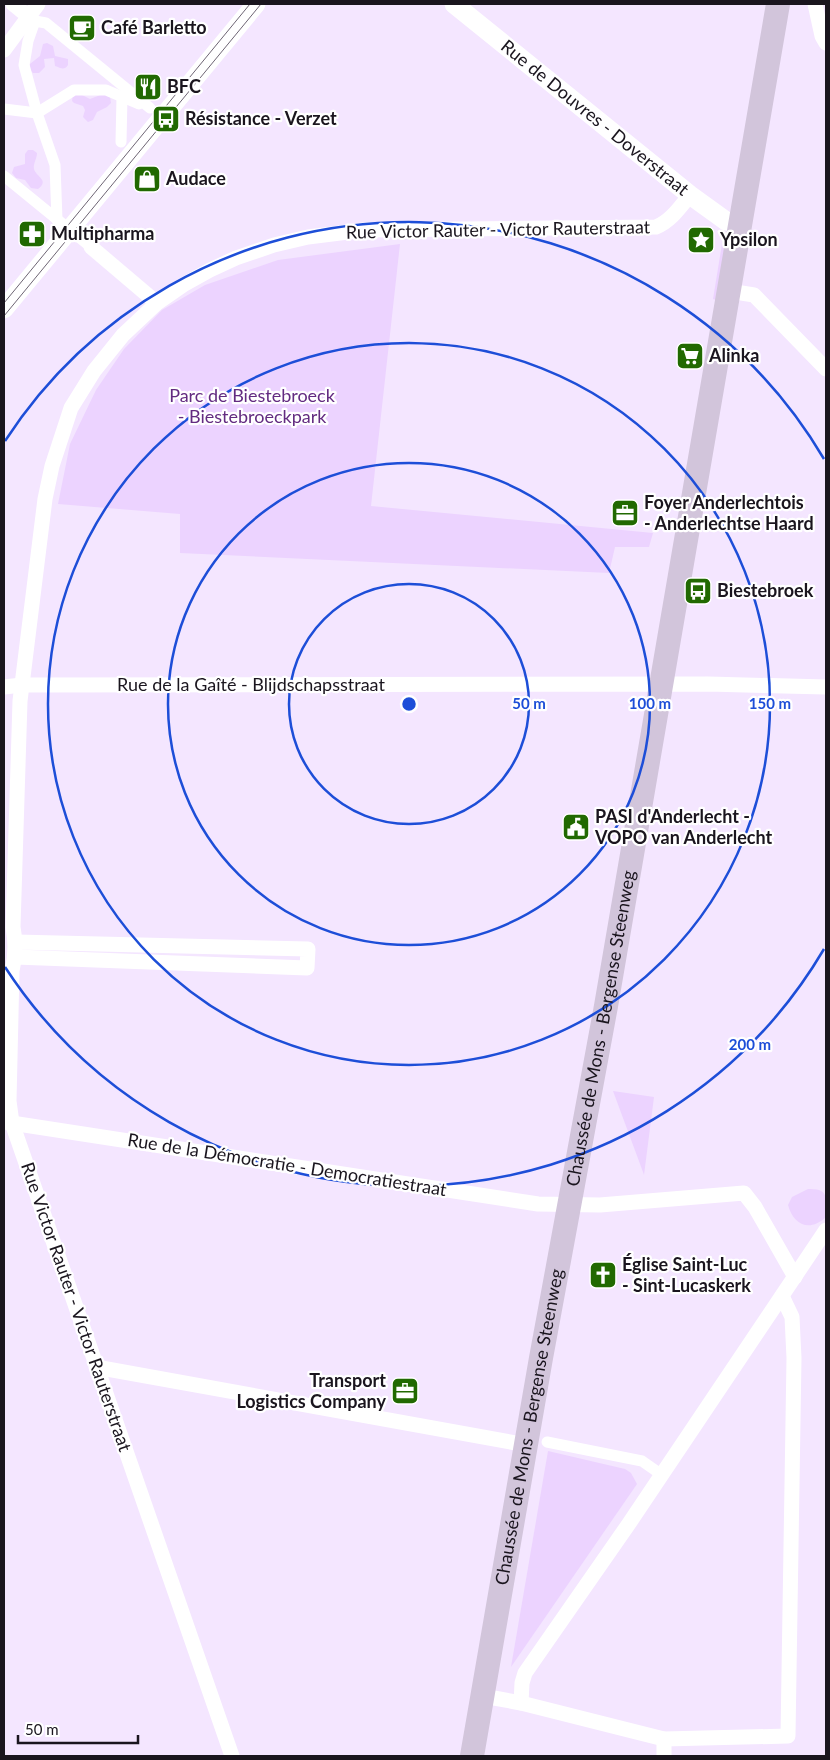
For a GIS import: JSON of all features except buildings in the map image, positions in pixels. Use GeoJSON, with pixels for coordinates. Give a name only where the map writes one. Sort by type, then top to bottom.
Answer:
{"type":"FeatureCollection","features":[{"type":"Feature","properties":{"kind":"main road","name":"Chaussée de Mons - Bergense Steenweg"},"geometry":{"type":"LineString","coordinates":[[472,1756],[537,1443],[541,1358],[570,1205],[778,4]]}},
{"type":"Feature","properties":{"kind":"street"},"geometry":{"type":"LineString","coordinates":[[13,4],[29,17]]}},
{"type":"Feature","properties":{"kind":"street"},"geometry":{"type":"LineString","coordinates":[[4,50],[38,4]]}},
{"type":"Feature","properties":{"kind":"street"},"geometry":{"type":"LineString","coordinates":[[4,310],[63,225],[256,4]]}},
{"type":"Feature","properties":{"kind":"street","name":"Rue de Douvres - Doverstraat"},"geometry":{"type":"LineString","coordinates":[[454,4],[690,195],[726,221],[741,224]]}},
{"type":"Feature","properties":{"kind":"street"},"geometry":{"type":"LineString","coordinates":[[815,4],[822,36],[826,43]]}},
{"type":"Feature","properties":{"kind":"street"},"geometry":{"type":"LineString","coordinates":[[4,109],[37,113],[74,90],[106,90],[150,108],[46,23],[35,21],[25,39],[24,65],[37,113],[54,165],[63,225]]}},
{"type":"Feature","properties":{"kind":"street"},"geometry":{"type":"LineString","coordinates":[[121,142],[122,97]]}},
{"type":"Feature","properties":{"kind":"street"},"geometry":{"type":"LineString","coordinates":[[4,176],[91,246],[157,303]]}},
{"type":"Feature","properties":{"kind":"street","name":"Rue Victor Rauter - Victor Rauterstraat"},"geometry":{"type":"LineString","coordinates":[[232,1756],[8,1122],[12,971],[16,957],[13,927],[22,685],[45,499],[52,466],[71,408],[94,371],[122,336],[157,303],[183,286],[236,258],[274,245],[308,237],[364,230],[656,227],[665,224],[690,195]]}},
{"type":"Feature","properties":{"kind":"street"},"geometry":{"type":"LineString","coordinates":[[729,291],[754,295],[826,369]]}},
{"type":"Feature","properties":{"kind":"street","name":"Rue de la Gaîté - Blijdschapsstraat"},"geometry":{"type":"LineString","coordinates":[[4,686],[660,684],[826,687]]}},
{"type":"Feature","properties":{"kind":"street"},"geometry":{"type":"LineString","coordinates":[[16,942],[308,949],[307,968],[16,957]]}},
{"type":"Feature","properties":{"kind":"street","name":"Rue de la Démocratie - Democratiestraat"},"geometry":{"type":"LineString","coordinates":[[8,1122],[538,1204],[600,1205],[744,1193],[755,1207],[795,1277]]}},
{"type":"Feature","properties":{"kind":"street"},"geometry":{"type":"LineString","coordinates":[[521,1703],[522,1683],[525,1673],[662,1475],[826,1230]]}},
{"type":"Feature","properties":{"kind":"street"},"geometry":{"type":"LineString","coordinates":[[483,1696],[521,1703],[664,1738],[788,1736],[794,1358],[792,1318],[782,1296]]}},
{"type":"Feature","properties":{"kind":"street"},"geometry":{"type":"LineString","coordinates":[[96,1367],[642,1461],[662,1475]]}},
{"type":"Feature","properties":{"kind":"street"},"geometry":{"type":"LineString","coordinates":[[664,1738],[664,1756]]}},
{"type":"Feature","properties":{"kind":"green space"},"geometry":{"type":"Polygon","coordinates":[[[47,43],[53,46],[55,56],[68,59],[68,65],[65,68],[61,68],[55,66],[54,58],[44,59],[45,67],[39,73],[33,73],[30,70],[30,64],[40,56],[43,44],[47,43]]]}},
{"type":"Feature","properties":{"kind":"green space"},"geometry":{"type":"Polygon","coordinates":[[[73,94],[82,95],[90,99],[103,94],[110,97],[111,103],[97,112],[93,120],[88,122],[83,117],[85,110],[83,106],[72,101],[73,94]]]}},
{"type":"Feature","properties":{"kind":"green space"},"geometry":{"type":"Polygon","coordinates":[[[28,150],[33,150],[37,153],[34,169],[43,181],[38,189],[31,188],[25,180],[16,178],[12,173],[14,167],[25,164],[25,154],[28,150]]]}},
{"type":"Feature","properties":{"kind":"green space","name":"Parc de Biestebroeck - Biestebroeckpark"},"geometry":{"type":"Polygon","coordinates":[[[400,244],[371,506],[653,533],[649,547],[615,547],[609,573],[180,553],[180,514],[58,504],[70,444],[96,390],[124,349],[162,310],[205,285],[278,260],[400,244]]]}},
{"type":"Feature","properties":{"kind":"green space"},"geometry":{"type":"Polygon","coordinates":[[[722,244],[725,247],[716,300],[713,299],[722,244]]]}},
{"type":"Feature","properties":{"kind":"green space"},"geometry":{"type":"Polygon","coordinates":[[[613,1091],[654,1097],[644,1175],[643,1172],[613,1091]]]}},
{"type":"Feature","properties":{"kind":"green space"},"geometry":{"type":"Polygon","coordinates":[[[808,1189],[820,1190],[826,1200],[826,1217],[820,1222],[809,1225],[798,1222],[788,1205],[792,1197],[808,1189]]]}},
{"type":"Feature","properties":{"kind":"green space"},"geometry":{"type":"Polygon","coordinates":[[[548,1451],[625,1469],[631,1473],[637,1484],[511,1667],[548,1451]]]}},
{"type":"Feature","properties":{"kind":"tram line"},"geometry":{"type":"LineString","coordinates":[[4,303],[250,4]]}},
{"type":"Feature","properties":{"kind":"tram line"},"geometry":{"type":"LineString","coordinates":[[4,316],[261,4]]}},
{"type":"Feature","properties":{"kind":"place","name":"Café Barletto"},"geometry":{"type":"Point","coordinates":[82,28]}},
{"type":"Feature","properties":{"kind":"place","name":"BFC"},"geometry":{"type":"Point","coordinates":[148,87]}},
{"type":"Feature","properties":{"kind":"place","name":"Résistance - Verzet"},"geometry":{"type":"Point","coordinates":[166,119]}},
{"type":"Feature","properties":{"kind":"place","name":"Audace"},"geometry":{"type":"Point","coordinates":[147,179]}},
{"type":"Feature","properties":{"kind":"place","name":"Multipharma"},"geometry":{"type":"Point","coordinates":[32,234]}},
{"type":"Feature","properties":{"kind":"place","name":"Ypsilon"},"geometry":{"type":"Point","coordinates":[701,240]}},
{"type":"Feature","properties":{"kind":"place","name":"Alinka"},"geometry":{"type":"Point","coordinates":[690,356]}},
{"type":"Feature","properties":{"kind":"place","name":"Foyer Anderlechtois - Anderlechtse Haard"},"geometry":{"type":"Point","coordinates":[625,513]}},
{"type":"Feature","properties":{"kind":"place","name":"Biestebroek"},"geometry":{"type":"Point","coordinates":[698,591]}},
{"type":"Feature","properties":{"kind":"place","name":"PASI d'Anderlecht - VOPO van Anderlecht"},"geometry":{"type":"Point","coordinates":[576,827]}},
{"type":"Feature","properties":{"kind":"place","name":"Église Saint-Luc - Sint-Lucaskerk"},"geometry":{"type":"Point","coordinates":[603,1275]}},
{"type":"Feature","properties":{"kind":"place","name":"Transport Logistics Company"},"geometry":{"type":"Point","coordinates":[405,1391]}}]}
